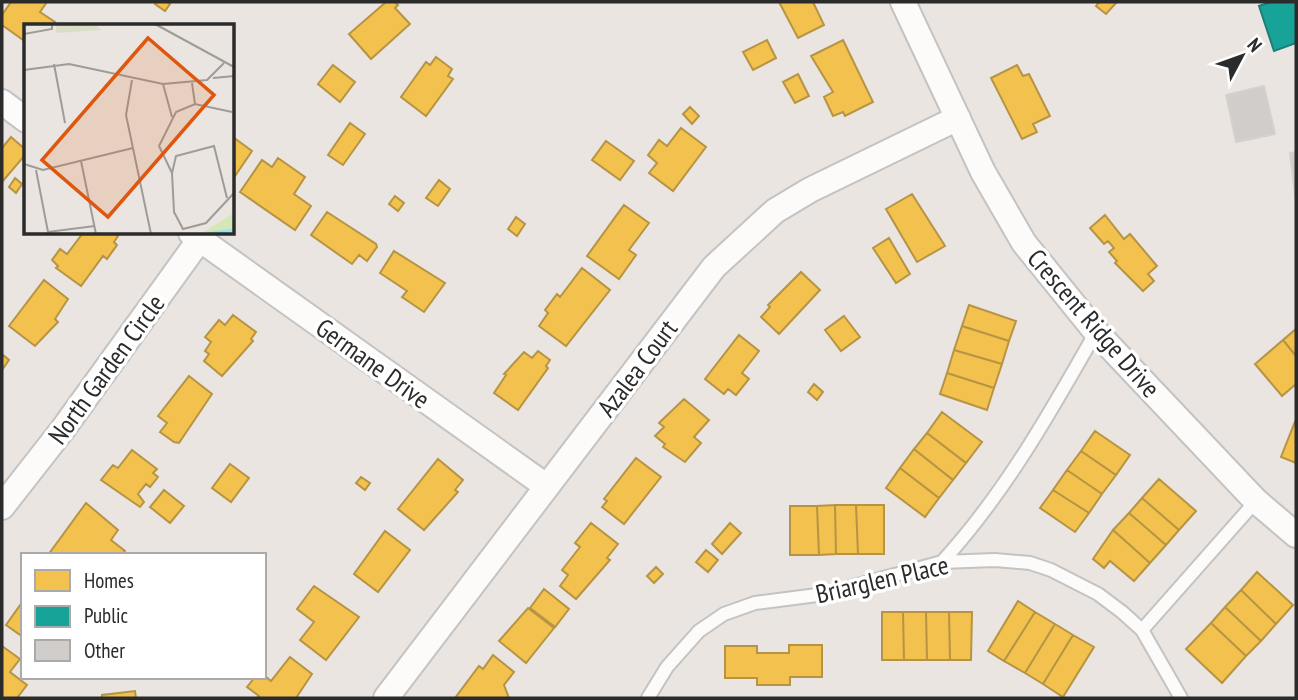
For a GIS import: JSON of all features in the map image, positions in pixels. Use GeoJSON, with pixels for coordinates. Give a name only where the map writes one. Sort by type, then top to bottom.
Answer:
{"type":"FeatureCollection","features":[{"type":"Feature","properties":{"kind":"street","name":"Crescent Ridge Drive"},"geometry":{"type":"LineString","coordinates":[[903,2],[983,172],[1024,243],[1097,332],[1256,501],[1296,535]]}},
{"type":"Feature","properties":{"kind":"street"},"geometry":{"type":"LineString","coordinates":[[2,102],[24,118]]}},
{"type":"Feature","properties":{"kind":"street","name":"Azalea Court"},"geometry":{"type":"LineString","coordinates":[[386,698],[714,267],[756,226],[810,190],[958,118]]}},
{"type":"Feature","properties":{"kind":"street","name":"Germane Drive"},"geometry":{"type":"LineString","coordinates":[[196,236],[546,486]]}},
{"type":"Feature","properties":{"kind":"street","name":"North Garden Circle"},"geometry":{"type":"LineString","coordinates":[[2,507],[63,429],[196,236]]}},
{"type":"Feature","properties":{"kind":"lane"},"geometry":{"type":"LineString","coordinates":[[942,562],[974,527],[1010,478],[1097,332]]}},
{"type":"Feature","properties":{"kind":"lane"},"geometry":{"type":"LineString","coordinates":[[1142,629],[1256,501]]}},
{"type":"Feature","properties":{"kind":"lane","name":"Briarglen Place"},"geometry":{"type":"LineString","coordinates":[[648,698],[667,667],[699,631],[724,614],[755,603],[825,594],[942,562],[995,561],[1030,563],[1051,570],[1098,594],[1142,629],[1181,698]]}},
{"type":"Feature","properties":{"kind":"building: Homes"},"geometry":{"type":"Polygon","coordinates":[[[11,2],[47,2],[40,12],[55,22],[24,24],[24,41],[2,25],[2,15],[11,2]]]}},
{"type":"Feature","properties":{"kind":"building: Homes"},"geometry":{"type":"Polygon","coordinates":[[[386,2],[395,2],[398,5],[395,8],[410,24],[371,59],[349,34],[386,2]]]}},
{"type":"Feature","properties":{"kind":"building: Homes"},"geometry":{"type":"Polygon","coordinates":[[[779,2],[813,2],[824,25],[798,38],[779,2]]]}},
{"type":"Feature","properties":{"kind":"building: Homes"},"geometry":{"type":"Polygon","coordinates":[[[1099,2],[1117,2],[1106,14],[1096,6],[1099,2]]]}},
{"type":"Feature","properties":{"kind":"building: Homes"},"geometry":{"type":"Polygon","coordinates":[[[155,4],[170,4],[165,11],[155,4]]]}},
{"type":"Feature","properties":{"kind":"building: Homes"},"geometry":{"type":"Polygon","coordinates":[[[767,40],[776,58],[753,70],[743,52],[767,40]]]}},
{"type":"Feature","properties":{"kind":"building: Homes"},"geometry":{"type":"Polygon","coordinates":[[[843,40],[873,102],[845,116],[843,112],[833,116],[824,97],[833,92],[811,56],[843,40]]]}},
{"type":"Feature","properties":{"kind":"building: Homes"},"geometry":{"type":"Polygon","coordinates":[[[436,57],[452,69],[448,76],[453,79],[426,116],[401,97],[426,62],[430,65],[436,57]]]}},
{"type":"Feature","properties":{"kind":"building: Homes"},"geometry":{"type":"Polygon","coordinates":[[[333,65],[355,82],[340,102],[318,84],[333,65]]]}},
{"type":"Feature","properties":{"kind":"building: Homes"},"geometry":{"type":"Polygon","coordinates":[[[1017,65],[1023,76],[1029,74],[1050,116],[1033,124],[1037,132],[1022,139],[991,78],[1017,65]]]}},
{"type":"Feature","properties":{"kind":"building: Homes"},"geometry":{"type":"Polygon","coordinates":[[[798,74],[809,96],[795,103],[783,82],[798,74]]]}},
{"type":"Feature","properties":{"kind":"building: Homes"},"geometry":{"type":"Polygon","coordinates":[[[690,107],[699,116],[692,124],[683,114],[690,107]]]}},
{"type":"Feature","properties":{"kind":"building: Homes"},"geometry":{"type":"Polygon","coordinates":[[[350,123],[365,134],[343,165],[328,155],[350,123]]]}},
{"type":"Feature","properties":{"kind":"building: Homes"},"geometry":{"type":"Polygon","coordinates":[[[681,128],[706,147],[673,191],[649,173],[657,163],[648,155],[659,140],[667,146],[681,128]]]}},
{"type":"Feature","properties":{"kind":"building: Homes"},"geometry":{"type":"Polygon","coordinates":[[[11,137],[24,148],[24,156],[2,182],[2,148],[11,137]]]}},
{"type":"Feature","properties":{"kind":"building: Homes"},"geometry":{"type":"Polygon","coordinates":[[[234,138],[252,151],[234,178],[234,138]]]}},
{"type":"Feature","properties":{"kind":"building: Homes"},"geometry":{"type":"Polygon","coordinates":[[[606,141],[634,161],[620,180],[592,160],[606,141]]]}},
{"type":"Feature","properties":{"kind":"building: Homes"},"geometry":{"type":"Polygon","coordinates":[[[278,158],[305,177],[294,194],[311,206],[295,230],[240,192],[262,160],[272,167],[278,158]]]}},
{"type":"Feature","properties":{"kind":"building: Homes"},"geometry":{"type":"Polygon","coordinates":[[[15,178],[22,184],[16,193],[9,187],[15,178]]]}},
{"type":"Feature","properties":{"kind":"building: Homes"},"geometry":{"type":"Polygon","coordinates":[[[439,180],[450,189],[438,206],[426,198],[439,180]]]}},
{"type":"Feature","properties":{"kind":"building: Homes"},"geometry":{"type":"Polygon","coordinates":[[[912,194],[945,246],[917,262],[886,209],[912,194]]]}},
{"type":"Feature","properties":{"kind":"building: Homes"},"geometry":{"type":"Polygon","coordinates":[[[395,196],[404,203],[398,211],[389,204],[395,196]]]}},
{"type":"Feature","properties":{"kind":"building: Homes"},"geometry":{"type":"Polygon","coordinates":[[[624,205],[649,223],[629,250],[636,255],[619,279],[587,256],[624,205]]]}},
{"type":"Feature","properties":{"kind":"building: Homes"},"geometry":{"type":"Polygon","coordinates":[[[327,212],[376,244],[377,247],[367,261],[359,255],[352,264],[311,235],[327,212]]]}},
{"type":"Feature","properties":{"kind":"building: Homes"},"geometry":{"type":"Polygon","coordinates":[[[1105,215],[1124,239],[1130,234],[1157,266],[1148,274],[1154,281],[1143,291],[1115,263],[1117,261],[1109,252],[1114,248],[1108,241],[1104,244],[1090,228],[1105,215]]]}},
{"type":"Feature","properties":{"kind":"building: Homes"},"geometry":{"type":"Polygon","coordinates":[[[516,217],[525,224],[517,236],[508,229],[516,217]]]}},
{"type":"Feature","properties":{"kind":"building: Homes"},"geometry":{"type":"Polygon","coordinates":[[[82,234],[118,236],[114,242],[117,245],[107,259],[103,256],[81,286],[56,268],[58,266],[52,260],[60,249],[67,254],[82,234]]]}},
{"type":"Feature","properties":{"kind":"building: Homes"},"geometry":{"type":"Polygon","coordinates":[[[889,238],[910,274],[896,283],[873,248],[889,238]]]}},
{"type":"Feature","properties":{"kind":"building: Homes"},"geometry":{"type":"Polygon","coordinates":[[[394,251],[445,283],[424,312],[402,297],[407,291],[380,273],[394,251]]]}},
{"type":"Feature","properties":{"kind":"building: Homes"},"geometry":{"type":"Polygon","coordinates":[[[582,268],[610,290],[566,346],[539,326],[548,313],[545,310],[557,294],[560,297],[582,268]]]}},
{"type":"Feature","properties":{"kind":"building: Homes"},"geometry":{"type":"Polygon","coordinates":[[[801,272],[820,290],[779,334],[761,317],[770,307],[768,305],[801,272]]]}},
{"type":"Feature","properties":{"kind":"building: Homes"},"geometry":{"type":"Polygon","coordinates":[[[44,280],[68,299],[55,319],[58,322],[35,346],[9,326],[44,280]]]}},
{"type":"Feature","properties":{"kind":"building: Homes"},"geometry":{"type":"Polygon","coordinates":[[[969,305],[1016,321],[1009,341],[962,326],[969,305]]]}},
{"type":"Feature","properties":{"kind":"building: Homes"},"geometry":{"type":"Polygon","coordinates":[[[233,315],[256,332],[251,339],[253,341],[222,376],[204,361],[209,354],[205,351],[211,342],[205,337],[219,320],[225,325],[233,315]]]}},
{"type":"Feature","properties":{"kind":"building: Homes"},"geometry":{"type":"Polygon","coordinates":[[[844,316],[860,337],[841,351],[825,330],[844,316]]]}},
{"type":"Feature","properties":{"kind":"building: Homes"},"geometry":{"type":"Polygon","coordinates":[[[962,326],[1009,341],[1002,364],[954,350],[962,326]]]}},
{"type":"Feature","properties":{"kind":"building: Homes"},"geometry":{"type":"Polygon","coordinates":[[[1296,329],[1296,356],[1283,340],[1296,329]]]}},
{"type":"Feature","properties":{"kind":"building: Homes"},"geometry":{"type":"Polygon","coordinates":[[[739,335],[759,351],[742,373],[749,379],[736,395],[728,389],[724,394],[705,379],[739,335]]]}},
{"type":"Feature","properties":{"kind":"building: Homes"},"geometry":{"type":"Polygon","coordinates":[[[1283,340],[1296,356],[1296,384],[1282,396],[1255,364],[1283,340]]]}},
{"type":"Feature","properties":{"kind":"building: Homes"},"geometry":{"type":"Polygon","coordinates":[[[954,350],[1002,364],[994,388],[947,373],[954,350]]]}},
{"type":"Feature","properties":{"kind":"building: Homes"},"geometry":{"type":"Polygon","coordinates":[[[538,351],[550,360],[546,366],[548,368],[518,410],[494,393],[506,375],[504,374],[524,352],[532,358],[538,351]]]}},
{"type":"Feature","properties":{"kind":"building: Homes"},"geometry":{"type":"Polygon","coordinates":[[[2,354],[9,360],[2,370],[2,354]]]}},
{"type":"Feature","properties":{"kind":"building: Homes"},"geometry":{"type":"Polygon","coordinates":[[[947,373],[994,388],[987,410],[940,394],[947,373]]]}},
{"type":"Feature","properties":{"kind":"building: Homes"},"geometry":{"type":"Polygon","coordinates":[[[189,376],[212,394],[179,443],[160,432],[167,423],[158,416],[189,376]]]}},
{"type":"Feature","properties":{"kind":"building: Homes"},"geometry":{"type":"Polygon","coordinates":[[[814,384],[823,392],[817,400],[808,392],[814,384]]]}},
{"type":"Feature","properties":{"kind":"building: Homes"},"geometry":{"type":"Polygon","coordinates":[[[684,399],[709,420],[694,437],[701,443],[685,462],[663,447],[665,444],[655,436],[664,427],[659,423],[684,399]]]}},
{"type":"Feature","properties":{"kind":"building: Homes"},"geometry":{"type":"Polygon","coordinates":[[[942,412],[982,442],[966,463],[927,433],[942,412]]]}},
{"type":"Feature","properties":{"kind":"building: Homes"},"geometry":{"type":"Polygon","coordinates":[[[1296,419],[1296,463],[1281,457],[1296,419]]]}},
{"type":"Feature","properties":{"kind":"building: Homes"},"geometry":{"type":"Polygon","coordinates":[[[1095,431],[1130,455],[1116,475],[1081,451],[1095,431]]]}},
{"type":"Feature","properties":{"kind":"building: Homes"},"geometry":{"type":"Polygon","coordinates":[[[927,433],[966,463],[953,480],[914,449],[927,433]]]}},
{"type":"Feature","properties":{"kind":"building: Homes"},"geometry":{"type":"Polygon","coordinates":[[[914,449],[953,480],[939,498],[900,468],[914,449]]]}},
{"type":"Feature","properties":{"kind":"building: Homes"},"geometry":{"type":"Polygon","coordinates":[[[132,450],[157,469],[153,473],[158,477],[150,487],[146,484],[138,494],[144,502],[140,507],[101,480],[113,465],[118,468],[132,450]]]}},
{"type":"Feature","properties":{"kind":"building: Homes"},"geometry":{"type":"Polygon","coordinates":[[[1081,451],[1116,475],[1102,494],[1067,470],[1081,451]]]}},
{"type":"Feature","properties":{"kind":"building: Homes"},"geometry":{"type":"Polygon","coordinates":[[[636,458],[661,477],[624,524],[602,507],[607,501],[604,499],[636,458]]]}},
{"type":"Feature","properties":{"kind":"building: Homes"},"geometry":{"type":"Polygon","coordinates":[[[438,459],[463,480],[455,490],[458,492],[424,530],[398,509],[438,459]]]}},
{"type":"Feature","properties":{"kind":"building: Homes"},"geometry":{"type":"Polygon","coordinates":[[[230,464],[249,478],[231,502],[212,488],[230,464]]]}},
{"type":"Feature","properties":{"kind":"building: Homes"},"geometry":{"type":"Polygon","coordinates":[[[900,468],[939,498],[925,517],[886,488],[900,468]]]}},
{"type":"Feature","properties":{"kind":"building: Homes"},"geometry":{"type":"Polygon","coordinates":[[[1067,470],[1102,494],[1089,513],[1053,490],[1067,470]]]}},
{"type":"Feature","properties":{"kind":"building: Homes"},"geometry":{"type":"Polygon","coordinates":[[[361,477],[370,483],[365,490],[356,483],[361,477]]]}},
{"type":"Feature","properties":{"kind":"building: Homes"},"geometry":{"type":"Polygon","coordinates":[[[1159,479],[1196,511],[1179,530],[1142,498],[1159,479]]]}},
{"type":"Feature","properties":{"kind":"building: Homes"},"geometry":{"type":"Polygon","coordinates":[[[164,490],[184,506],[170,523],[150,507],[164,490]]]}},
{"type":"Feature","properties":{"kind":"building: Homes"},"geometry":{"type":"Polygon","coordinates":[[[1053,490],[1089,513],[1075,532],[1040,508],[1053,490]]]}},
{"type":"Feature","properties":{"kind":"building: Homes"},"geometry":{"type":"Polygon","coordinates":[[[1142,498],[1179,530],[1166,545],[1129,513],[1142,498]]]}},
{"type":"Feature","properties":{"kind":"building: Homes"},"geometry":{"type":"Polygon","coordinates":[[[86,503],[118,530],[111,540],[125,551],[124,553],[49,553],[86,503]]]}},
{"type":"Feature","properties":{"kind":"building: Homes"},"geometry":{"type":"Polygon","coordinates":[[[835,505],[836,554],[819,555],[817,506],[835,505]]]}},
{"type":"Feature","properties":{"kind":"building: Homes"},"geometry":{"type":"Polygon","coordinates":[[[835,505],[856,505],[858,554],[836,554],[835,505]]]}},
{"type":"Feature","properties":{"kind":"building: Homes"},"geometry":{"type":"Polygon","coordinates":[[[856,505],[884,505],[884,554],[858,554],[856,505]]]}},
{"type":"Feature","properties":{"kind":"building: Homes"},"geometry":{"type":"Polygon","coordinates":[[[790,506],[817,506],[819,555],[790,555],[790,506]]]}},
{"type":"Feature","properties":{"kind":"building: Homes"},"geometry":{"type":"Polygon","coordinates":[[[1129,513],[1166,545],[1150,563],[1113,530],[1129,513]]]}},
{"type":"Feature","properties":{"kind":"building: Homes"},"geometry":{"type":"Polygon","coordinates":[[[591,523],[618,544],[607,558],[610,560],[576,599],[560,586],[568,575],[562,570],[580,547],[575,543],[591,523]]]}},
{"type":"Feature","properties":{"kind":"building: Homes"},"geometry":{"type":"Polygon","coordinates":[[[730,523],[741,533],[722,554],[712,544],[730,523]]]}},
{"type":"Feature","properties":{"kind":"building: Homes"},"geometry":{"type":"Polygon","coordinates":[[[1113,530],[1150,563],[1134,581],[1110,561],[1104,568],[1093,559],[1113,530]]]}},
{"type":"Feature","properties":{"kind":"building: Homes"},"geometry":{"type":"Polygon","coordinates":[[[385,531],[410,550],[378,592],[354,574],[385,531]]]}},
{"type":"Feature","properties":{"kind":"building: Homes"},"geometry":{"type":"Polygon","coordinates":[[[706,550],[718,560],[708,572],[696,562],[706,550]]]}},
{"type":"Feature","properties":{"kind":"building: Homes"},"geometry":{"type":"Polygon","coordinates":[[[656,567],[663,574],[654,583],[647,576],[656,567]]]}},
{"type":"Feature","properties":{"kind":"building: Homes"},"geometry":{"type":"Polygon","coordinates":[[[1257,572],[1293,605],[1276,624],[1241,590],[1257,572]]]}},
{"type":"Feature","properties":{"kind":"building: Homes"},"geometry":{"type":"Polygon","coordinates":[[[314,586],[359,617],[326,660],[300,640],[314,622],[297,609],[314,586]]]}},
{"type":"Feature","properties":{"kind":"building: Homes"},"geometry":{"type":"Polygon","coordinates":[[[544,589],[569,609],[555,627],[530,608],[544,589]]]}},
{"type":"Feature","properties":{"kind":"building: Homes"},"geometry":{"type":"Polygon","coordinates":[[[1241,590],[1276,624],[1261,641],[1225,607],[1241,590]]]}},
{"type":"Feature","properties":{"kind":"building: Homes"},"geometry":{"type":"Polygon","coordinates":[[[1018,601],[1035,612],[1004,661],[988,651],[1018,601]]]}},
{"type":"Feature","properties":{"kind":"building: Homes"},"geometry":{"type":"Polygon","coordinates":[[[21,604],[21,636],[6,625],[21,604]]]}},
{"type":"Feature","properties":{"kind":"building: Homes"},"geometry":{"type":"Polygon","coordinates":[[[1225,607],[1261,641],[1246,656],[1211,623],[1225,607]]]}},
{"type":"Feature","properties":{"kind":"building: Homes"},"geometry":{"type":"Polygon","coordinates":[[[528,608],[554,628],[526,663],[499,641],[528,608]]]}},
{"type":"Feature","properties":{"kind":"building: Homes"},"geometry":{"type":"Polygon","coordinates":[[[882,612],[903,612],[904,660],[882,660],[882,612]]]}},
{"type":"Feature","properties":{"kind":"building: Homes"},"geometry":{"type":"Polygon","coordinates":[[[903,612],[926,612],[927,660],[904,660],[903,612]]]}},
{"type":"Feature","properties":{"kind":"building: Homes"},"geometry":{"type":"Polygon","coordinates":[[[926,612],[949,612],[950,660],[927,660],[926,612]]]}},
{"type":"Feature","properties":{"kind":"building: Homes"},"geometry":{"type":"Polygon","coordinates":[[[949,612],[972,612],[971,660],[950,660],[949,612]]]}},
{"type":"Feature","properties":{"kind":"building: Homes"},"geometry":{"type":"Polygon","coordinates":[[[1035,612],[1055,624],[1025,673],[1004,661],[1035,612]]]}},
{"type":"Feature","properties":{"kind":"building: Homes"},"geometry":{"type":"Polygon","coordinates":[[[1211,623],[1246,656],[1222,683],[1186,649],[1211,623]]]}},
{"type":"Feature","properties":{"kind":"building: Homes"},"geometry":{"type":"Polygon","coordinates":[[[1055,624],[1073,635],[1043,684],[1025,673],[1055,624]]]}},
{"type":"Feature","properties":{"kind":"building: Homes"},"geometry":{"type":"Polygon","coordinates":[[[1073,635],[1094,647],[1063,697],[1043,684],[1073,635]]]}},
{"type":"Feature","properties":{"kind":"building: Homes"},"geometry":{"type":"Polygon","coordinates":[[[789,645],[822,645],[822,677],[790,677],[790,685],[757,685],[757,678],[725,678],[725,646],[757,646],[757,653],[789,653],[789,645]]]}},
{"type":"Feature","properties":{"kind":"building: Homes"},"geometry":{"type":"Polygon","coordinates":[[[2,646],[20,659],[10,672],[27,685],[17,698],[2,698],[2,646]]]}},
{"type":"Feature","properties":{"kind":"building: Homes"},"geometry":{"type":"Polygon","coordinates":[[[493,655],[514,672],[504,685],[509,698],[455,698],[479,666],[483,669],[493,655]]]}},
{"type":"Feature","properties":{"kind":"building: Homes"},"geometry":{"type":"Polygon","coordinates":[[[290,657],[312,674],[296,698],[257,698],[259,696],[247,687],[253,679],[266,679],[266,677],[271,681],[290,657]]]}},
{"type":"Feature","properties":{"kind":"building: Homes"},"geometry":{"type":"Polygon","coordinates":[[[135,691],[136,698],[102,698],[102,695],[135,691]]]}},
{"type":"Feature","properties":{"kind":"building: Public"},"geometry":{"type":"Polygon","coordinates":[[[1271,2],[1296,2],[1296,43],[1274,51],[1259,6],[1271,2]]]}},
{"type":"Feature","properties":{"kind":"building: Other"},"geometry":{"type":"Polygon","coordinates":[[[1264,86],[1275,134],[1236,142],[1226,95],[1264,86]]]}},
{"type":"Feature","properties":{"kind":"building: Other"},"geometry":{"type":"Polygon","coordinates":[[[1296,152],[1296,203],[1290,153],[1296,152]]]}}]}
